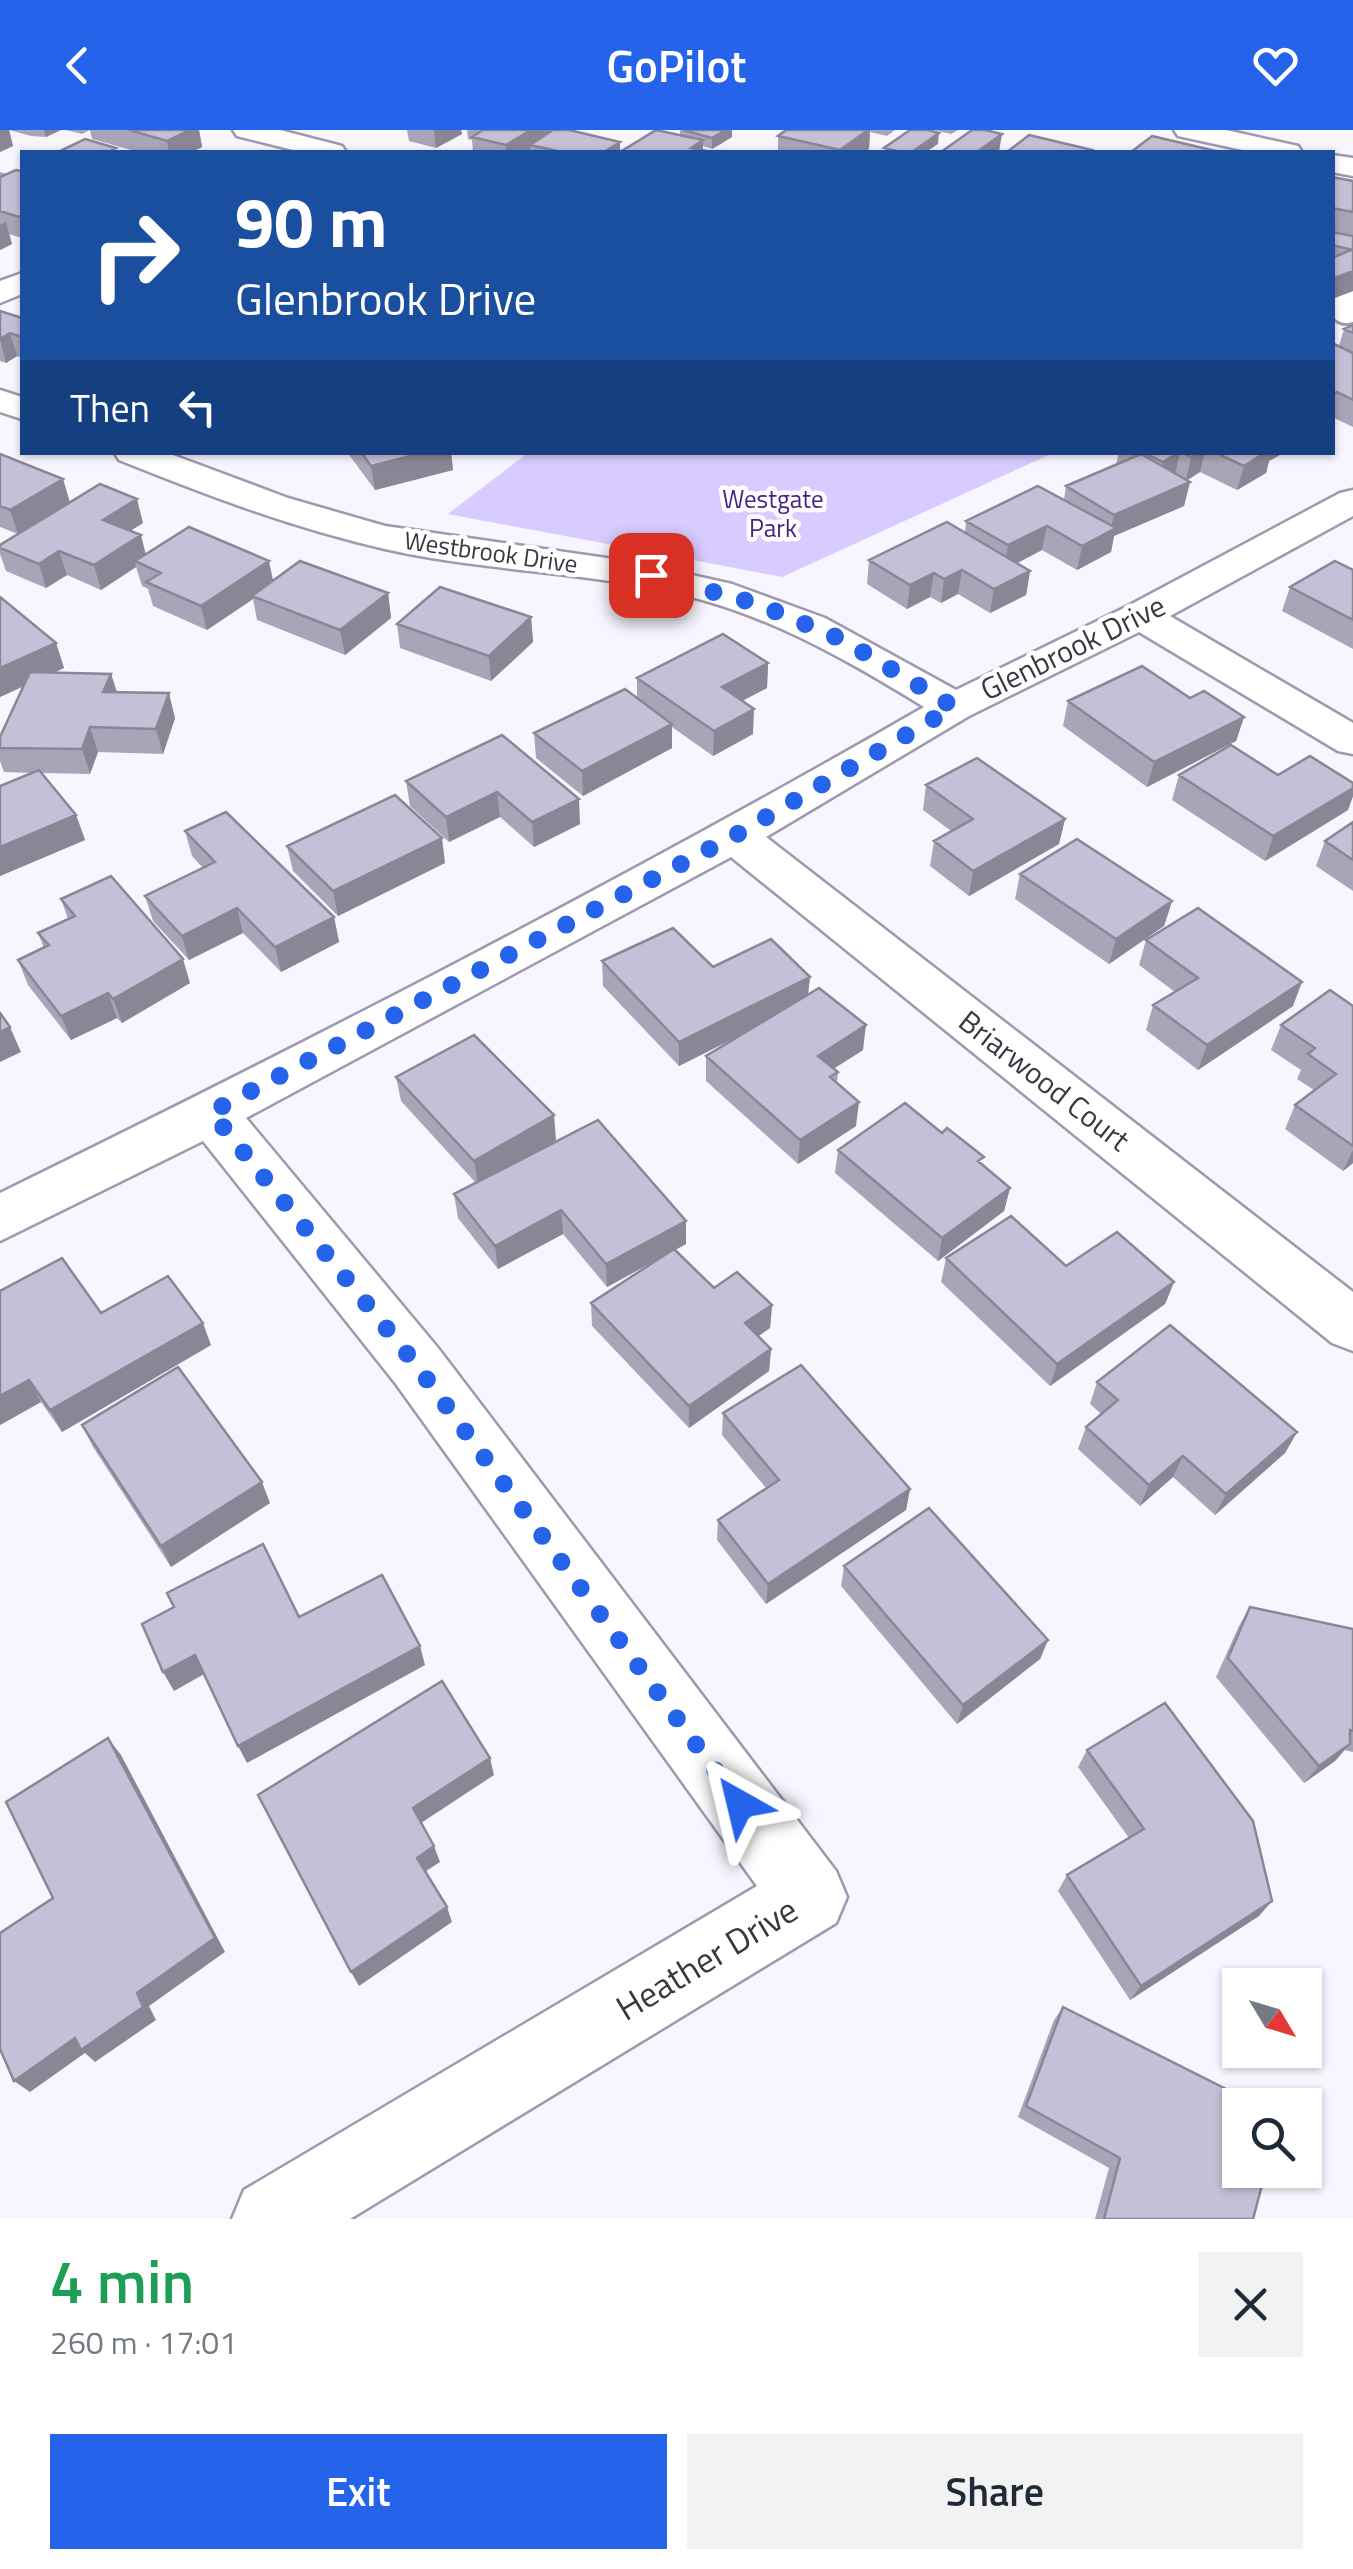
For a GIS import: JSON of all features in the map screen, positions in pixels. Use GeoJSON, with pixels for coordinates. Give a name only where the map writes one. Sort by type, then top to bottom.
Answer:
{"type":"FeatureCollection","features":[{"type":"Feature","properties":{"kind":"street"},"geometry":{"type":"LineString","coordinates":[[246,130],[285,148]]}},
{"type":"Feature","properties":{"kind":"street"},"geometry":{"type":"LineString","coordinates":[[1188,130],[1279,150]]}},
{"type":"Feature","properties":{"kind":"street","name":"Westbrook Drive"},"geometry":{"type":"LineString","coordinates":[[139,455],[327,522],[422,544],[651,575],[758,604],[843,640],[954,707]]}},
{"type":"Feature","properties":{"kind":"street"},"geometry":{"type":"LineString","coordinates":[[199,479],[235,455]]}},
{"type":"Feature","properties":{"kind":"street","name":"Glenbrook Drive"},"geometry":{"type":"LineString","coordinates":[[0,1218],[211,1112],[734,836],[954,707],[1140,616],[1353,501]]}},
{"type":"Feature","properties":{"kind":"street"},"geometry":{"type":"LineString","coordinates":[[1140,616],[1353,741]]}},
{"type":"Feature","properties":{"kind":"street","name":"Briarwood Court"},"geometry":{"type":"LineString","coordinates":[[734,836],[1353,1326]]}},
{"type":"Feature","properties":{"kind":"street","name":"Heather Drive"},"geometry":{"type":"LineString","coordinates":[[211,1112],[417,1366],[810,1897],[273,2219]]}},
{"type":"Feature","properties":{"kind":"green space","name":"Westgate Park"},"geometry":{"type":"Polygon","coordinates":[[[525,455],[1049,455],[782,577],[448,514],[525,455]]]}},
{"type":"Feature","properties":{"kind":"building"},"geometry":{"type":"Polygon","coordinates":[[[129,130],[190,130],[167,141],[129,130]]]}},
{"type":"Feature","properties":{"kind":"building"},"geometry":{"type":"Polygon","coordinates":[[[483,130],[531,130],[506,145],[472,137],[483,130]]]}},
{"type":"Feature","properties":{"kind":"building"},"geometry":{"type":"Polygon","coordinates":[[[553,130],[620,142],[607,150],[553,150],[530,145],[553,130]]]}},
{"type":"Feature","properties":{"kind":"building"},"geometry":{"type":"Polygon","coordinates":[[[656,130],[703,140],[691,148],[702,150],[623,150],[656,130]]]}},
{"type":"Feature","properties":{"kind":"building"},"geometry":{"type":"Polygon","coordinates":[[[683,130],[726,130],[712,138],[683,130]]]}},
{"type":"Feature","properties":{"kind":"building"},"geometry":{"type":"Polygon","coordinates":[[[786,130],[868,130],[840,150],[778,136],[786,130]]]}},
{"type":"Feature","properties":{"kind":"building"},"geometry":{"type":"Polygon","coordinates":[[[910,130],[939,133],[915,150],[884,148],[910,130]]]}},
{"type":"Feature","properties":{"kind":"building"},"geometry":{"type":"Polygon","coordinates":[[[972,130],[1002,134],[980,150],[944,150],[972,130]]]}},
{"type":"Feature","properties":{"kind":"building"},"geometry":{"type":"Polygon","coordinates":[[[1029,135],[1092,150],[1010,150],[1029,135]]]}},
{"type":"Feature","properties":{"kind":"building"},"geometry":{"type":"Polygon","coordinates":[[[1152,136],[1212,150],[1134,150],[1152,136]]]}},
{"type":"Feature","properties":{"kind":"building"},"geometry":{"type":"Polygon","coordinates":[[[85,139],[116,148],[112,150],[62,150],[85,139]]]}},
{"type":"Feature","properties":{"kind":"building"},"geometry":{"type":"Polygon","coordinates":[[[20,171],[19,217],[0,211],[0,177],[20,171]]]}},
{"type":"Feature","properties":{"kind":"building"},"geometry":{"type":"Polygon","coordinates":[[[1335,178],[1353,181],[1353,212],[1335,209],[1335,178]]]}},
{"type":"Feature","properties":{"kind":"building"},"geometry":{"type":"Polygon","coordinates":[[[1335,233],[1353,236],[1353,250],[1335,246],[1335,233]]]}},
{"type":"Feature","properties":{"kind":"building"},"geometry":{"type":"Polygon","coordinates":[[[1353,251],[1353,271],[1335,278],[1335,257],[1353,251]]]}},
{"type":"Feature","properties":{"kind":"building"},"geometry":{"type":"Polygon","coordinates":[[[0,311],[20,317],[20,336],[10,333],[0,339],[0,311]]]}},
{"type":"Feature","properties":{"kind":"building"},"geometry":{"type":"Polygon","coordinates":[[[1335,344],[1353,353],[1353,400],[1337,392],[1335,344]]]}},
{"type":"Feature","properties":{"kind":"building"},"geometry":{"type":"Polygon","coordinates":[[[0,454],[63,479],[10,510],[0,506],[0,454]]]}},
{"type":"Feature","properties":{"kind":"building"},"geometry":{"type":"Polygon","coordinates":[[[363,455],[414,455],[371,466],[363,455]]]}},
{"type":"Feature","properties":{"kind":"building"},"geometry":{"type":"Polygon","coordinates":[[[1139,455],[1190,482],[1114,515],[1066,486],[1139,455]]]}},
{"type":"Feature","properties":{"kind":"building"},"geometry":{"type":"Polygon","coordinates":[[[1149,455],[1174,455],[1163,462],[1149,455]]]}},
{"type":"Feature","properties":{"kind":"building"},"geometry":{"type":"Polygon","coordinates":[[[1220,455],[1261,455],[1244,466],[1220,455]]]}},
{"type":"Feature","properties":{"kind":"building"},"geometry":{"type":"Polygon","coordinates":[[[100,484],[137,499],[103,520],[141,535],[94,565],[59,551],[39,564],[0,548],[0,545],[100,484]]]}},
{"type":"Feature","properties":{"kind":"building"},"geometry":{"type":"Polygon","coordinates":[[[1038,486],[1116,528],[1082,546],[1047,526],[1008,545],[966,521],[1038,486]]]}},
{"type":"Feature","properties":{"kind":"building"},"geometry":{"type":"Polygon","coordinates":[[[947,522],[1030,571],[994,589],[962,570],[944,579],[934,573],[910,585],[869,560],[947,522]]]}},
{"type":"Feature","properties":{"kind":"building"},"geometry":{"type":"Polygon","coordinates":[[[189,527],[269,561],[201,606],[146,582],[161,573],[135,561],[189,527]]]}},
{"type":"Feature","properties":{"kind":"building"},"geometry":{"type":"Polygon","coordinates":[[[300,561],[388,593],[340,630],[252,596],[300,561]]]}},
{"type":"Feature","properties":{"kind":"building"},"geometry":{"type":"Polygon","coordinates":[[[1335,561],[1353,570],[1353,620],[1290,587],[1335,561]]]}},
{"type":"Feature","properties":{"kind":"building"},"geometry":{"type":"Polygon","coordinates":[[[440,587],[531,617],[489,656],[397,624],[440,587]]]}},
{"type":"Feature","properties":{"kind":"building"},"geometry":{"type":"Polygon","coordinates":[[[0,597],[56,643],[0,668],[0,597]]]}},
{"type":"Feature","properties":{"kind":"building"},"geometry":{"type":"Polygon","coordinates":[[[723,634],[768,663],[722,687],[754,709],[714,731],[637,678],[723,634]]]}},
{"type":"Feature","properties":{"kind":"building"},"geometry":{"type":"Polygon","coordinates":[[[1142,666],[1190,698],[1204,691],[1244,717],[1154,762],[1068,701],[1142,666]]]}},
{"type":"Feature","properties":{"kind":"building"},"geometry":{"type":"Polygon","coordinates":[[[30,672],[111,674],[103,692],[169,693],[156,729],[90,727],[82,749],[0,748],[0,737],[30,672]]]}},
{"type":"Feature","properties":{"kind":"building"},"geometry":{"type":"Polygon","coordinates":[[[625,689],[672,724],[582,771],[534,733],[625,689]]]}},
{"type":"Feature","properties":{"kind":"building"},"geometry":{"type":"Polygon","coordinates":[[[502,735],[579,799],[532,822],[497,792],[446,817],[406,781],[502,735]]]}},
{"type":"Feature","properties":{"kind":"building"},"geometry":{"type":"Polygon","coordinates":[[[1231,745],[1278,775],[1310,756],[1353,783],[1353,788],[1273,836],[1179,775],[1231,745]]]}},
{"type":"Feature","properties":{"kind":"building"},"geometry":{"type":"Polygon","coordinates":[[[977,758],[1065,819],[973,871],[934,841],[973,819],[926,785],[977,758]]]}},
{"type":"Feature","properties":{"kind":"building"},"geometry":{"type":"Polygon","coordinates":[[[39,770],[76,815],[0,847],[0,786],[39,770]]]}},
{"type":"Feature","properties":{"kind":"building"},"geometry":{"type":"Polygon","coordinates":[[[395,795],[442,838],[333,891],[287,846],[395,795]]]}},
{"type":"Feature","properties":{"kind":"building"},"geometry":{"type":"Polygon","coordinates":[[[226,812],[334,917],[275,947],[237,908],[182,936],[145,896],[215,862],[185,831],[226,812]]]}},
{"type":"Feature","properties":{"kind":"building"},"geometry":{"type":"Polygon","coordinates":[[[1353,822],[1353,860],[1325,841],[1353,822]]]}},
{"type":"Feature","properties":{"kind":"building"},"geometry":{"type":"Polygon","coordinates":[[[1077,839],[1172,901],[1116,939],[1020,874],[1077,839]]]}},
{"type":"Feature","properties":{"kind":"building"},"geometry":{"type":"Polygon","coordinates":[[[111,876],[183,959],[113,999],[108,993],[61,1016],[18,960],[49,945],[38,933],[75,916],[61,899],[111,876]]]}},
{"type":"Feature","properties":{"kind":"building"},"geometry":{"type":"Polygon","coordinates":[[[1198,908],[1302,982],[1207,1045],[1153,1005],[1198,978],[1146,940],[1198,908]]]}},
{"type":"Feature","properties":{"kind":"building"},"geometry":{"type":"Polygon","coordinates":[[[673,928],[713,967],[771,939],[810,977],[679,1042],[602,961],[673,928]]]}},
{"type":"Feature","properties":{"kind":"building"},"geometry":{"type":"Polygon","coordinates":[[[819,988],[866,1025],[818,1056],[838,1072],[830,1077],[859,1102],[800,1140],[706,1056],[819,988]]]}},
{"type":"Feature","properties":{"kind":"building"},"geometry":{"type":"Polygon","coordinates":[[[1330,990],[1353,1006],[1353,1146],[1295,1105],[1336,1074],[1308,1054],[1315,1048],[1281,1025],[1330,990]]]}},
{"type":"Feature","properties":{"kind":"building"},"geometry":{"type":"Polygon","coordinates":[[[0,1013],[10,1027],[0,1032],[0,1013]]]}},
{"type":"Feature","properties":{"kind":"building"},"geometry":{"type":"Polygon","coordinates":[[[474,1035],[554,1115],[474,1161],[396,1077],[474,1035]]]}},
{"type":"Feature","properties":{"kind":"building"},"geometry":{"type":"Polygon","coordinates":[[[905,1103],[942,1133],[947,1128],[984,1157],[978,1161],[1010,1188],[942,1238],[838,1150],[905,1103]]]}},
{"type":"Feature","properties":{"kind":"building"},"geometry":{"type":"Polygon","coordinates":[[[598,1120],[686,1221],[606,1264],[561,1210],[495,1246],[454,1194],[598,1120]]]}},
{"type":"Feature","properties":{"kind":"building"},"geometry":{"type":"Polygon","coordinates":[[[1011,1216],[1066,1266],[1117,1232],[1174,1282],[1057,1364],[946,1258],[1011,1216]]]}},
{"type":"Feature","properties":{"kind":"building"},"geometry":{"type":"Polygon","coordinates":[[[674,1249],[714,1288],[737,1272],[772,1305],[745,1323],[771,1349],[689,1406],[591,1303],[674,1249]]]}},
{"type":"Feature","properties":{"kind":"building"},"geometry":{"type":"Polygon","coordinates":[[[62,1258],[101,1313],[168,1276],[203,1323],[50,1410],[29,1380],[0,1396],[0,1291],[62,1258]]]}},
{"type":"Feature","properties":{"kind":"building"},"geometry":{"type":"Polygon","coordinates":[[[1170,1325],[1297,1432],[1226,1494],[1183,1456],[1149,1485],[1086,1427],[1118,1400],[1097,1382],[1170,1325]]]}},
{"type":"Feature","properties":{"kind":"building"},"geometry":{"type":"Polygon","coordinates":[[[801,1365],[910,1489],[768,1584],[718,1520],[779,1480],[723,1413],[801,1365]]]}},
{"type":"Feature","properties":{"kind":"building"},"geometry":{"type":"Polygon","coordinates":[[[178,1367],[262,1482],[161,1546],[82,1425],[178,1367]]]}},
{"type":"Feature","properties":{"kind":"building"},"geometry":{"type":"Polygon","coordinates":[[[929,1508],[1048,1640],[963,1705],[844,1566],[929,1508]]]}},
{"type":"Feature","properties":{"kind":"building"},"geometry":{"type":"Polygon","coordinates":[[[263,1544],[299,1617],[382,1575],[420,1646],[238,1746],[195,1655],[163,1672],[142,1624],[174,1607],[167,1593],[263,1544]]]}},
{"type":"Feature","properties":{"kind":"building"},"geometry":{"type":"Polygon","coordinates":[[[1250,1607],[1353,1629],[1350,1744],[1319,1766],[1228,1658],[1250,1607]]]}},
{"type":"Feature","properties":{"kind":"building"},"geometry":{"type":"Polygon","coordinates":[[[442,1681],[490,1758],[413,1808],[434,1846],[417,1858],[447,1907],[351,1972],[258,1795],[442,1681]]]}},
{"type":"Feature","properties":{"kind":"building"},"geometry":{"type":"Polygon","coordinates":[[[1165,1703],[1253,1821],[1272,1901],[1141,1986],[1067,1875],[1144,1829],[1087,1750],[1165,1703]]]}},
{"type":"Feature","properties":{"kind":"building"},"geometry":{"type":"Polygon","coordinates":[[[108,1738],[215,1938],[137,1993],[143,2007],[81,2050],[75,2038],[14,2081],[0,2049],[0,1933],[53,1898],[6,1802],[108,1738]]]}},
{"type":"Feature","properties":{"kind":"building"},"geometry":{"type":"Polygon","coordinates":[[[1063,2007],[1224,2088],[1222,2188],[1261,2188],[1253,2219],[1104,2219],[1120,2158],[1026,2106],[1063,2007]]]}},
{"type":"Feature","properties":{"kind":"route"},"geometry":{"type":"LineString","coordinates":[[651,575],[758,604],[843,640],[954,707],[734,836],[211,1112],[417,1366],[740,1804]]}}]}
